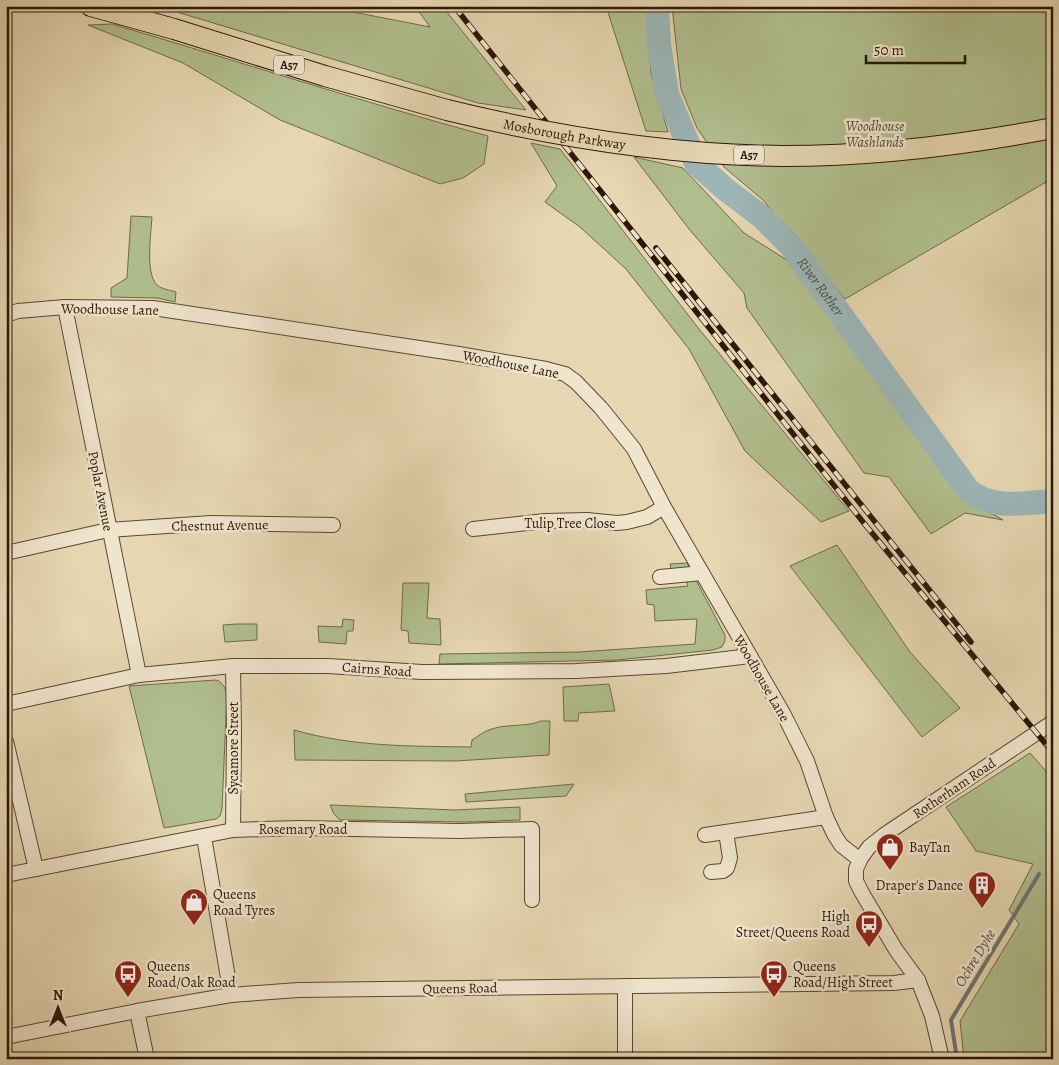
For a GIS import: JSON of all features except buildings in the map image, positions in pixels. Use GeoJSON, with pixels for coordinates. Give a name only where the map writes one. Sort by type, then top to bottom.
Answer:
{"type":"FeatureCollection","features":[{"type":"Feature","properties":{"kind":"highway","name":"Mosborough Parkway"},"geometry":{"type":"LineString","coordinates":[[91,6],[174,28],[325,76],[447,110],[551,133],[632,145],[727,154],[784,156],[860,153],[999,138],[1053,128]]}},
{"type":"Feature","properties":{"kind":"street","name":"Woodhouse Lane"},"geometry":{"type":"LineString","coordinates":[[6,315],[18,311],[65,307],[153,308],[459,354],[565,374],[576,382],[601,408],[634,449],[664,507],[784,712],[807,761],[826,817],[838,841],[860,860]]}},
{"type":"Feature","properties":{"kind":"street","name":"Poplar Avenue"},"geometry":{"type":"LineString","coordinates":[[65,307],[108,530],[139,675]]}},
{"type":"Feature","properties":{"kind":"street","name":"Tulip Tree Close"},"geometry":{"type":"LineString","coordinates":[[473,529],[546,521],[587,520],[617,523],[637,520],[664,507]]}},
{"type":"Feature","properties":{"kind":"street","name":"Chestnut Avenue"},"geometry":{"type":"LineString","coordinates":[[6,553],[108,530],[211,523],[333,525]]}},
{"type":"Feature","properties":{"kind":"street"},"geometry":{"type":"LineString","coordinates":[[660,577],[702,573]]}},
{"type":"Feature","properties":{"kind":"street","name":"Cairns Road"},"geometry":{"type":"LineString","coordinates":[[6,704],[139,675],[232,666],[328,666],[422,672],[576,671],[666,666],[750,656]]}},
{"type":"Feature","properties":{"kind":"street","name":"Sycamore Street"},"geometry":{"type":"LineString","coordinates":[[232,666],[234,733],[233,830]]}},
{"type":"Feature","properties":{"kind":"street","name":"Rotherham Road"},"geometry":{"type":"LineString","coordinates":[[860,860],[870,847],[884,835],[1053,722]]}},
{"type":"Feature","properties":{"kind":"street"},"geometry":{"type":"LineString","coordinates":[[6,741],[36,869]]}},
{"type":"Feature","properties":{"kind":"street"},"geometry":{"type":"LineString","coordinates":[[705,835],[826,817]]}},
{"type":"Feature","properties":{"kind":"street","name":"Rosemary Road"},"geometry":{"type":"LineString","coordinates":[[6,875],[233,830],[300,828],[459,831],[532,829],[532,900]]}},
{"type":"Feature","properties":{"kind":"street"},"geometry":{"type":"LineString","coordinates":[[712,872],[723,871],[727,868],[730,858],[726,832]]}},
{"type":"Feature","properties":{"kind":"street"},"geometry":{"type":"LineString","coordinates":[[204,837],[231,995]]}},
{"type":"Feature","properties":{"kind":"street"},"geometry":{"type":"LineString","coordinates":[[860,860],[856,873],[859,888],[896,950],[918,980],[932,1016],[942,1059]]}},
{"type":"Feature","properties":{"kind":"street","name":"Queens Road"},"geometry":{"type":"LineString","coordinates":[[6,1037],[137,1011],[231,995],[308,990],[894,983],[918,980]]}},
{"type":"Feature","properties":{"kind":"street"},"geometry":{"type":"LineString","coordinates":[[625,986],[625,1059]]}},
{"type":"Feature","properties":{"kind":"street"},"geometry":{"type":"LineString","coordinates":[[137,1011],[147,1059]]}},
{"type":"Feature","properties":{"kind":"green space"},"geometry":{"type":"Polygon","coordinates":[[[157,6],[322,6],[430,27],[415,6],[442,6],[526,110],[478,103],[157,6]]]}},
{"type":"Feature","properties":{"kind":"green space"},"geometry":{"type":"Polygon","coordinates":[[[606,6],[647,6],[651,73],[668,132],[646,131],[606,6]]]}},
{"type":"Feature","properties":{"kind":"green space","name":"Woodhouse Washlands"},"geometry":{"type":"Polygon","coordinates":[[[672,6],[1053,6],[1053,178],[845,299],[763,200],[724,167],[697,128],[681,89],[672,6]]]}},
{"type":"Feature","properties":{"kind":"green space"},"geometry":{"type":"Polygon","coordinates":[[[112,24],[488,136],[484,164],[463,178],[440,184],[280,120],[183,63],[88,25],[112,24]]]}},
{"type":"Feature","properties":{"kind":"green space"},"geometry":{"type":"Polygon","coordinates":[[[531,143],[560,149],[699,329],[849,511],[821,522],[745,451],[689,349],[626,269],[580,227],[545,202],[557,186],[531,143]]]}},
{"type":"Feature","properties":{"kind":"green space"},"geometry":{"type":"Polygon","coordinates":[[[634,157],[683,168],[744,233],[787,260],[960,494],[1003,520],[965,513],[931,534],[889,477],[864,473],[747,308],[744,293],[689,229],[634,157]]]}},
{"type":"Feature","properties":{"kind":"green space"},"geometry":{"type":"Polygon","coordinates":[[[131,216],[152,217],[150,263],[153,280],[157,285],[176,292],[175,302],[157,298],[111,297],[111,288],[127,278],[131,216]]]}},
{"type":"Feature","properties":{"kind":"green space"},"geometry":{"type":"Polygon","coordinates":[[[837,545],[910,652],[960,708],[922,737],[790,566],[837,545]]]}},
{"type":"Feature","properties":{"kind":"green space"},"geometry":{"type":"Polygon","coordinates":[[[687,563],[725,635],[722,647],[713,650],[617,660],[439,664],[440,654],[579,652],[695,644],[697,619],[655,621],[654,605],[647,604],[646,590],[688,586],[685,578],[673,579],[670,564],[687,563]]]}},
{"type":"Feature","properties":{"kind":"green space"},"geometry":{"type":"Polygon","coordinates":[[[403,583],[429,583],[427,618],[440,619],[441,645],[409,643],[408,631],[401,630],[403,583]]]}},
{"type":"Feature","properties":{"kind":"green space"},"geometry":{"type":"Polygon","coordinates":[[[343,619],[354,620],[353,631],[347,631],[346,644],[319,642],[318,626],[342,627],[343,619]]]}},
{"type":"Feature","properties":{"kind":"green space"},"geometry":{"type":"Polygon","coordinates":[[[257,624],[257,640],[225,642],[223,625],[257,624]]]}},
{"type":"Feature","properties":{"kind":"green space"},"geometry":{"type":"Polygon","coordinates":[[[216,680],[222,684],[227,694],[222,809],[220,816],[216,819],[164,828],[129,686],[216,680]]]}},
{"type":"Feature","properties":{"kind":"green space"},"geometry":{"type":"Polygon","coordinates":[[[609,684],[615,711],[579,713],[578,721],[564,721],[563,687],[609,684]]]}},
{"type":"Feature","properties":{"kind":"green space"},"geometry":{"type":"Polygon","coordinates":[[[550,721],[549,755],[456,761],[295,760],[294,730],[316,736],[360,743],[471,747],[472,740],[489,730],[550,721]]]}},
{"type":"Feature","properties":{"kind":"green space"},"geometry":{"type":"Polygon","coordinates":[[[1030,753],[1053,779],[1053,1059],[964,1059],[960,1021],[1019,924],[1009,910],[1033,864],[976,851],[946,807],[1030,753]]]}},
{"type":"Feature","properties":{"kind":"green space"},"geometry":{"type":"Polygon","coordinates":[[[574,784],[566,796],[466,802],[465,794],[574,784]]]}},
{"type":"Feature","properties":{"kind":"green space"},"geometry":{"type":"Polygon","coordinates":[[[330,805],[455,810],[520,807],[520,820],[468,822],[340,820],[334,814],[330,805]]]}},
{"type":"Feature","properties":{"kind":"waterway","name":"River Rother"},"geometry":{"type":"LineString","coordinates":[[657,6],[659,45],[667,94],[696,163],[725,189],[762,217],[791,246],[969,491],[979,497],[999,503],[1020,504],[1053,501]]}},
{"type":"Feature","properties":{"kind":"waterway","name":"Ochre Dyke"},"geometry":{"type":"LineString","coordinates":[[957,1059],[951,1020],[1039,874]]}},
{"type":"Feature","properties":{"kind":"railway"},"geometry":{"type":"LineString","coordinates":[[454,6],[863,522],[1053,753]]}},
{"type":"Feature","properties":{"kind":"railway"},"geometry":{"type":"LineString","coordinates":[[656,248],[971,642]]}},
{"type":"Feature","properties":{"kind":"place","name":"BayTan"},"geometry":{"type":"Point","coordinates":[890,871]}},
{"type":"Feature","properties":{"kind":"place","name":"Draper's Dance"},"geometry":{"type":"Point","coordinates":[982,909]}},
{"type":"Feature","properties":{"kind":"place","name":"Queens Road Tyres"},"geometry":{"type":"Point","coordinates":[194,926]}},
{"type":"Feature","properties":{"kind":"place","name":"High Street/Queens Road"},"geometry":{"type":"Point","coordinates":[869,948]}},
{"type":"Feature","properties":{"kind":"place","name":"Queens Road/Oak Road"},"geometry":{"type":"Point","coordinates":[128,998]}},
{"type":"Feature","properties":{"kind":"place","name":"Queens Road/High Street"},"geometry":{"type":"Point","coordinates":[774,998]}}]}
